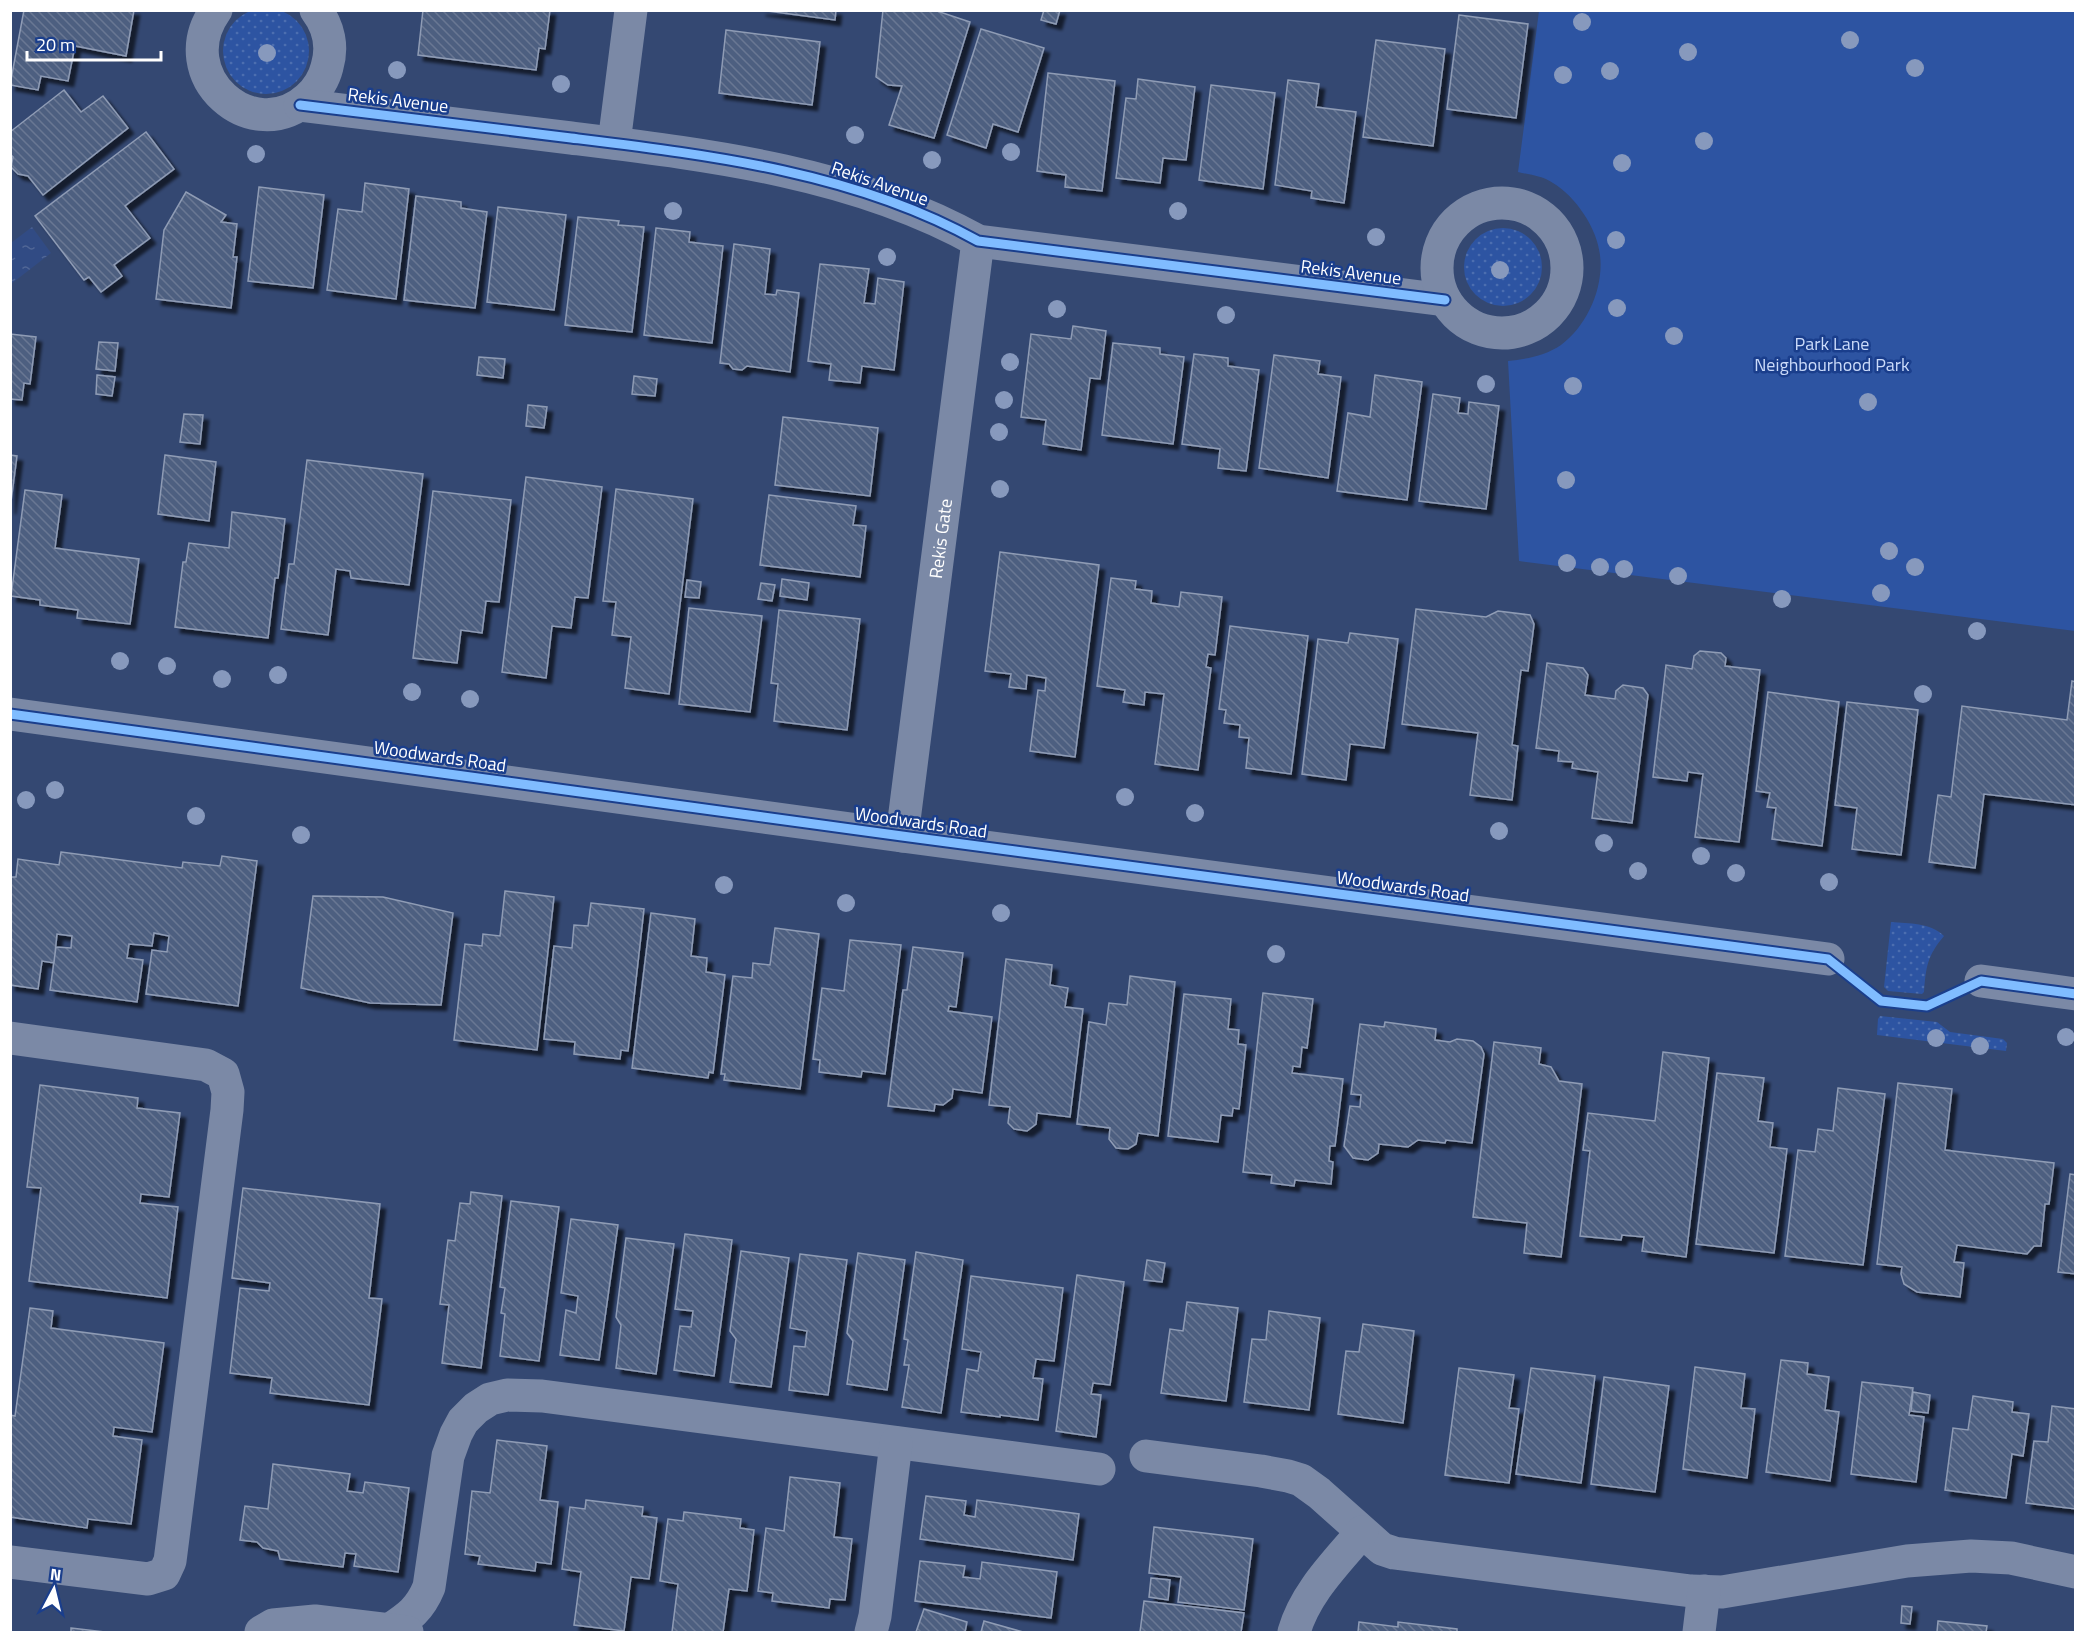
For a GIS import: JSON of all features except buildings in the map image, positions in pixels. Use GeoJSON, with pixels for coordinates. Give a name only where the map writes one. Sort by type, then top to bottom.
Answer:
{"type":"FeatureCollection","features":[{"type":"Feature","properties":{"kind":"street","name":"Rekis Avenue"},"geometry":{"type":"LineString","coordinates":[[216,10],[205,28],[201,48],[205,69],[215,88],[230,103],[249,111],[270,114],[300,105],[614,143],[738,162],[820,180],[929,216],[978,241],[1445,300]]}},
{"type":"Feature","properties":{"kind":"street","name":"Rekis Avenue"},"geometry":{"type":"LineString","coordinates":[[300,105],[320,84],[329,60],[327,30],[316,10]]}},
{"type":"Feature","properties":{"kind":"street"},"geometry":{"type":"LineString","coordinates":[[614,143],[632,10]]}},
{"type":"Feature","properties":{"kind":"street","name":"Rekis Gate"},"geometry":{"type":"LineString","coordinates":[[902,836],[978,241]]}},
{"type":"Feature","properties":{"kind":"street","name":"Woodwards Road"},"geometry":{"type":"LineString","coordinates":[[10,714],[1828,960]]}},
{"type":"Feature","properties":{"kind":"street"},"geometry":{"type":"LineString","coordinates":[[1981,981],[2076,994]]}},
{"type":"Feature","properties":{"kind":"street"},"geometry":{"type":"LineString","coordinates":[[10,1038],[206,1065],[223,1074],[228,1092],[170,1561],[164,1574],[148,1579],[10,1562]]}},
{"type":"Feature","properties":{"kind":"street"},"geometry":{"type":"LineString","coordinates":[[261,1632],[273,1625],[315,1621],[398,1631],[423,1602],[432,1569],[448,1456],[456,1434],[463,1421],[476,1408],[490,1399],[507,1395],[542,1396],[1100,1469]]}},
{"type":"Feature","properties":{"kind":"street"},"geometry":{"type":"LineString","coordinates":[[871,1632],[875,1616],[896,1443]]}},
{"type":"Feature","properties":{"kind":"street"},"geometry":{"type":"LineString","coordinates":[[1146,1456],[1288,1476],[1313,1472],[1362,1532],[1382,1549],[1394,1553],[1666,1589],[1739,1590],[1906,1561],[1971,1556],[2011,1558],[2076,1572]]}},
{"type":"Feature","properties":{"kind":"street"},"geometry":{"type":"LineString","coordinates":[[1294,1632],[1298,1618],[1313,1591],[1362,1532]]}},
{"type":"Feature","properties":{"kind":"street"},"geometry":{"type":"LineString","coordinates":[[1699,1632],[1704,1591]]}},
{"type":"Feature","properties":{"kind":"green space"},"geometry":{"type":"Polygon","coordinates":[[[266,8],[282,12],[296,21],[305,35],[309,51],[305,67],[296,81],[282,90],[266,94],[250,90],[236,81],[227,67],[223,51],[227,35],[236,21],[250,12],[266,8]]]}},
{"type":"Feature","properties":{"kind":"green space","name":"Park Lane Neighbourhood Park"},"geometry":{"type":"Polygon","coordinates":[[[1539,11],[2075,11],[2075,631],[1519,561],[1508,361],[1549,352],[1561,345],[1579,328],[1592,305],[1601,268],[1595,234],[1584,214],[1570,196],[1549,181],[1518,172],[1539,11]]]}},
{"type":"Feature","properties":{"kind":"green space"},"geometry":{"type":"Polygon","coordinates":[[[1503,228],[1518,231],[1530,240],[1539,252],[1542,267],[1539,282],[1530,294],[1518,303],[1503,306],[1488,303],[1476,294],[1467,282],[1464,267],[1467,252],[1476,240],[1488,231],[1503,228]]]}},
{"type":"Feature","properties":{"kind":"green space"},"geometry":{"type":"Polygon","coordinates":[[[1891,922],[1926,926],[1944,936],[1931,956],[1922,994],[1888,991],[1884,987],[1891,922]]]}},
{"type":"Feature","properties":{"kind":"green space"},"geometry":{"type":"Polygon","coordinates":[[[1880,1016],[1937,1022],[1950,1032],[2003,1039],[2007,1043],[2006,1051],[1877,1035],[1880,1016]]]}},
{"type":"Feature","properties":{"kind":"water"},"geometry":{"type":"Polygon","coordinates":[[[32,227],[51,253],[11,284],[11,243],[32,227]]]}},
{"type":"Feature","properties":{"kind":"cycle path"},"geometry":{"type":"LineString","coordinates":[[300,105],[676,152],[780,170],[882,198],[931,217],[978,241],[1445,300]]}},
{"type":"Feature","properties":{"kind":"cycle path"},"geometry":{"type":"LineString","coordinates":[[10,714],[1828,959],[1881,1001],[1927,1006],[1981,981],[2076,994]]}}]}
